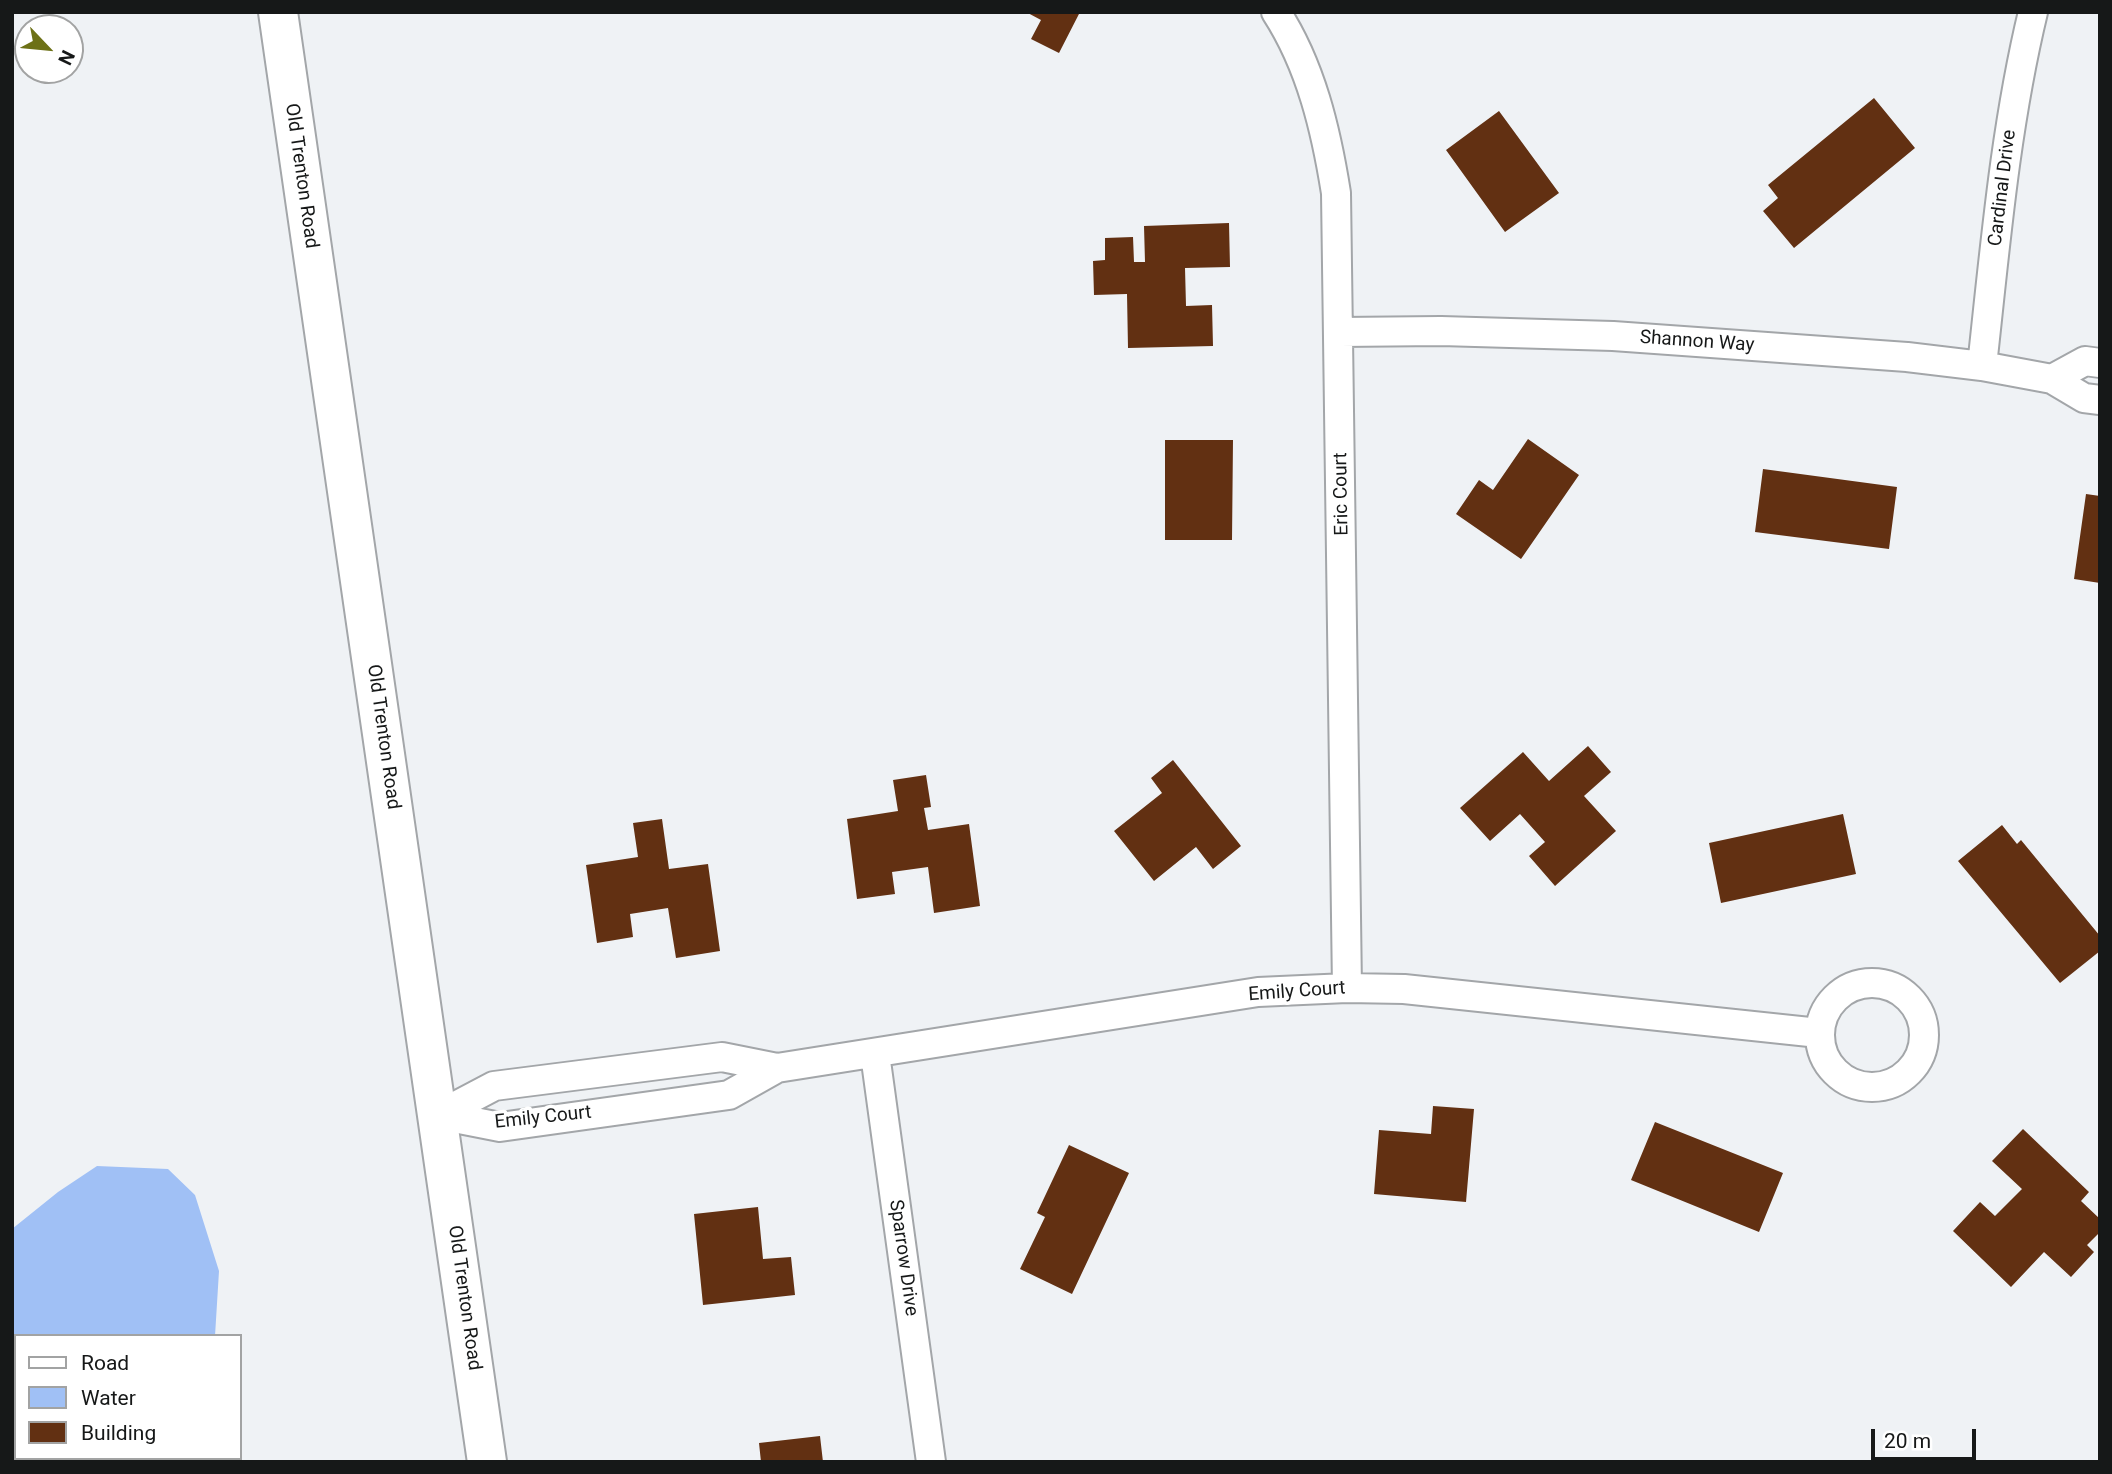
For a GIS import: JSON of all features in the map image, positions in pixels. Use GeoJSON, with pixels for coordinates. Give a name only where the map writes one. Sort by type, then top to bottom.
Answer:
{"type":"FeatureCollection","features":[{"type":"Feature","properties":{"kind":"main road","name":"Old Trenton Road"},"geometry":{"type":"LineString","coordinates":[[278,12],[487,1462]]}},
{"type":"Feature","properties":{"kind":"street","name":"Eric Court"},"geometry":{"type":"LineString","coordinates":[[1276,12],[1310,80],[1328,140],[1336,192],[1347,988]]}},
{"type":"Feature","properties":{"kind":"street","name":"Cardinal Drive"},"geometry":{"type":"LineString","coordinates":[[1982,366],[2001,192],[2021,58],[2032,12]]}},
{"type":"Feature","properties":{"kind":"street","name":"Shannon Way"},"geometry":{"type":"LineString","coordinates":[[1340,332],[1441,331],[1613,336],[1907,357],[1982,366],[2052,379],[2084,398],[2100,400]]}},
{"type":"Feature","properties":{"kind":"street"},"geometry":{"type":"LineString","coordinates":[[2052,379],[2085,361],[2100,363]]}},
{"type":"Feature","properties":{"kind":"street","name":"Emily Court"},"geometry":{"type":"LineString","coordinates":[[439,1115],[494,1086],[722,1057],[777,1068],[1258,992],[1347,988],[1404,989],[1819,1033]]}},
{"type":"Feature","properties":{"kind":"street","name":"Sparrow Drive"},"geometry":{"type":"LineString","coordinates":[[876,1054],[931,1462]]}},
{"type":"Feature","properties":{"kind":"street","name":"Emily Court"},"geometry":{"type":"LineString","coordinates":[[439,1115],[500,1127],[716,1097],[729,1095],[777,1068]]}},
{"type":"Feature","properties":{"kind":"water"},"geometry":{"type":"Polygon","coordinates":[[[97,1166],[168,1169],[195,1195],[219,1271],[215,1334],[14,1334],[14,1460],[232,1462],[12,1462],[12,1229],[58,1192],[97,1166]]]}},
{"type":"Feature","properties":{"kind":"building"},"geometry":{"type":"Polygon","coordinates":[[[1026,12],[1080,12],[1059,53],[1031,39],[1041,20],[1026,12]]]}},
{"type":"Feature","properties":{"kind":"building"},"geometry":{"type":"Polygon","coordinates":[[[1874,98],[1915,148],[1794,248],[1763,211],[1778,198],[1768,185],[1874,98]]]}},
{"type":"Feature","properties":{"kind":"building"},"geometry":{"type":"Polygon","coordinates":[[[1499,111],[1559,193],[1505,232],[1446,150],[1499,111]]]}},
{"type":"Feature","properties":{"kind":"building"},"geometry":{"type":"Polygon","coordinates":[[[1229,223],[1230,267],[1185,268],[1186,306],[1212,305],[1213,346],[1128,348],[1127,294],[1094,295],[1093,261],[1105,260],[1105,238],[1133,237],[1134,262],[1145,262],[1144,226],[1229,223]]]}},
{"type":"Feature","properties":{"kind":"building"},"geometry":{"type":"Polygon","coordinates":[[[1528,439],[1579,475],[1521,559],[1456,514],[1479,480],[1493,490],[1528,439]]]}},
{"type":"Feature","properties":{"kind":"building"},"geometry":{"type":"Polygon","coordinates":[[[1165,440],[1233,440],[1232,540],[1165,540],[1165,440]]]}},
{"type":"Feature","properties":{"kind":"building"},"geometry":{"type":"Polygon","coordinates":[[[1763,469],[1897,487],[1889,549],[1755,532],[1763,469]]]}},
{"type":"Feature","properties":{"kind":"building"},"geometry":{"type":"Polygon","coordinates":[[[2086,494],[2100,496],[2100,583],[2074,579],[2086,494]]]}},
{"type":"Feature","properties":{"kind":"building"},"geometry":{"type":"Polygon","coordinates":[[[1588,746],[1611,772],[1584,796],[1616,831],[1555,886],[1529,856],[1545,842],[1520,814],[1490,841],[1460,808],[1523,752],[1549,781],[1588,746]]]}},
{"type":"Feature","properties":{"kind":"building"},"geometry":{"type":"Polygon","coordinates":[[[1173,760],[1241,846],[1213,869],[1196,847],[1154,881],[1114,831],[1162,793],[1151,778],[1173,760]]]}},
{"type":"Feature","properties":{"kind":"building"},"geometry":{"type":"Polygon","coordinates":[[[926,775],[931,807],[924,808],[928,830],[969,824],[980,906],[934,913],[928,867],[892,872],[895,894],[857,899],[847,819],[898,811],[893,780],[926,775]]]}},
{"type":"Feature","properties":{"kind":"building"},"geometry":{"type":"Polygon","coordinates":[[[1843,814],[1856,874],[1721,903],[1709,843],[1843,814]]]}},
{"type":"Feature","properties":{"kind":"building"},"geometry":{"type":"Polygon","coordinates":[[[662,819],[669,869],[708,864],[720,951],[676,958],[668,908],[630,914],[633,937],[597,943],[586,865],[638,857],[633,823],[662,819]]]}},
{"type":"Feature","properties":{"kind":"building"},"geometry":{"type":"Polygon","coordinates":[[[2002,825],[2017,844],[2021,840],[2100,936],[2100,951],[2060,983],[1958,861],[2002,825]]]}},
{"type":"Feature","properties":{"kind":"building"},"geometry":{"type":"Polygon","coordinates":[[[1433,1106],[1474,1109],[1466,1202],[1374,1194],[1379,1130],[1431,1134],[1433,1106]]]}},
{"type":"Feature","properties":{"kind":"building"},"geometry":{"type":"Polygon","coordinates":[[[1655,1122],[1783,1173],[1759,1232],[1631,1180],[1655,1122]]]}},
{"type":"Feature","properties":{"kind":"building"},"geometry":{"type":"Polygon","coordinates":[[[2023,1129],[2089,1192],[2081,1201],[2100,1219],[2100,1232],[2087,1245],[2094,1252],[2071,1277],[2044,1252],[2011,1287],[1953,1231],[1980,1202],[1995,1216],[2022,1189],[1992,1161],[2023,1129]]]}},
{"type":"Feature","properties":{"kind":"building"},"geometry":{"type":"Polygon","coordinates":[[[1069,1145],[1129,1173],[1072,1294],[1020,1269],[1045,1217],[1037,1213],[1069,1145]]]}},
{"type":"Feature","properties":{"kind":"building"},"geometry":{"type":"Polygon","coordinates":[[[758,1207],[763,1259],[791,1257],[795,1295],[703,1305],[694,1214],[758,1207]]]}},
{"type":"Feature","properties":{"kind":"building"},"geometry":{"type":"Polygon","coordinates":[[[820,1436],[823,1462],[761,1462],[759,1443],[820,1436]]]}}]}
